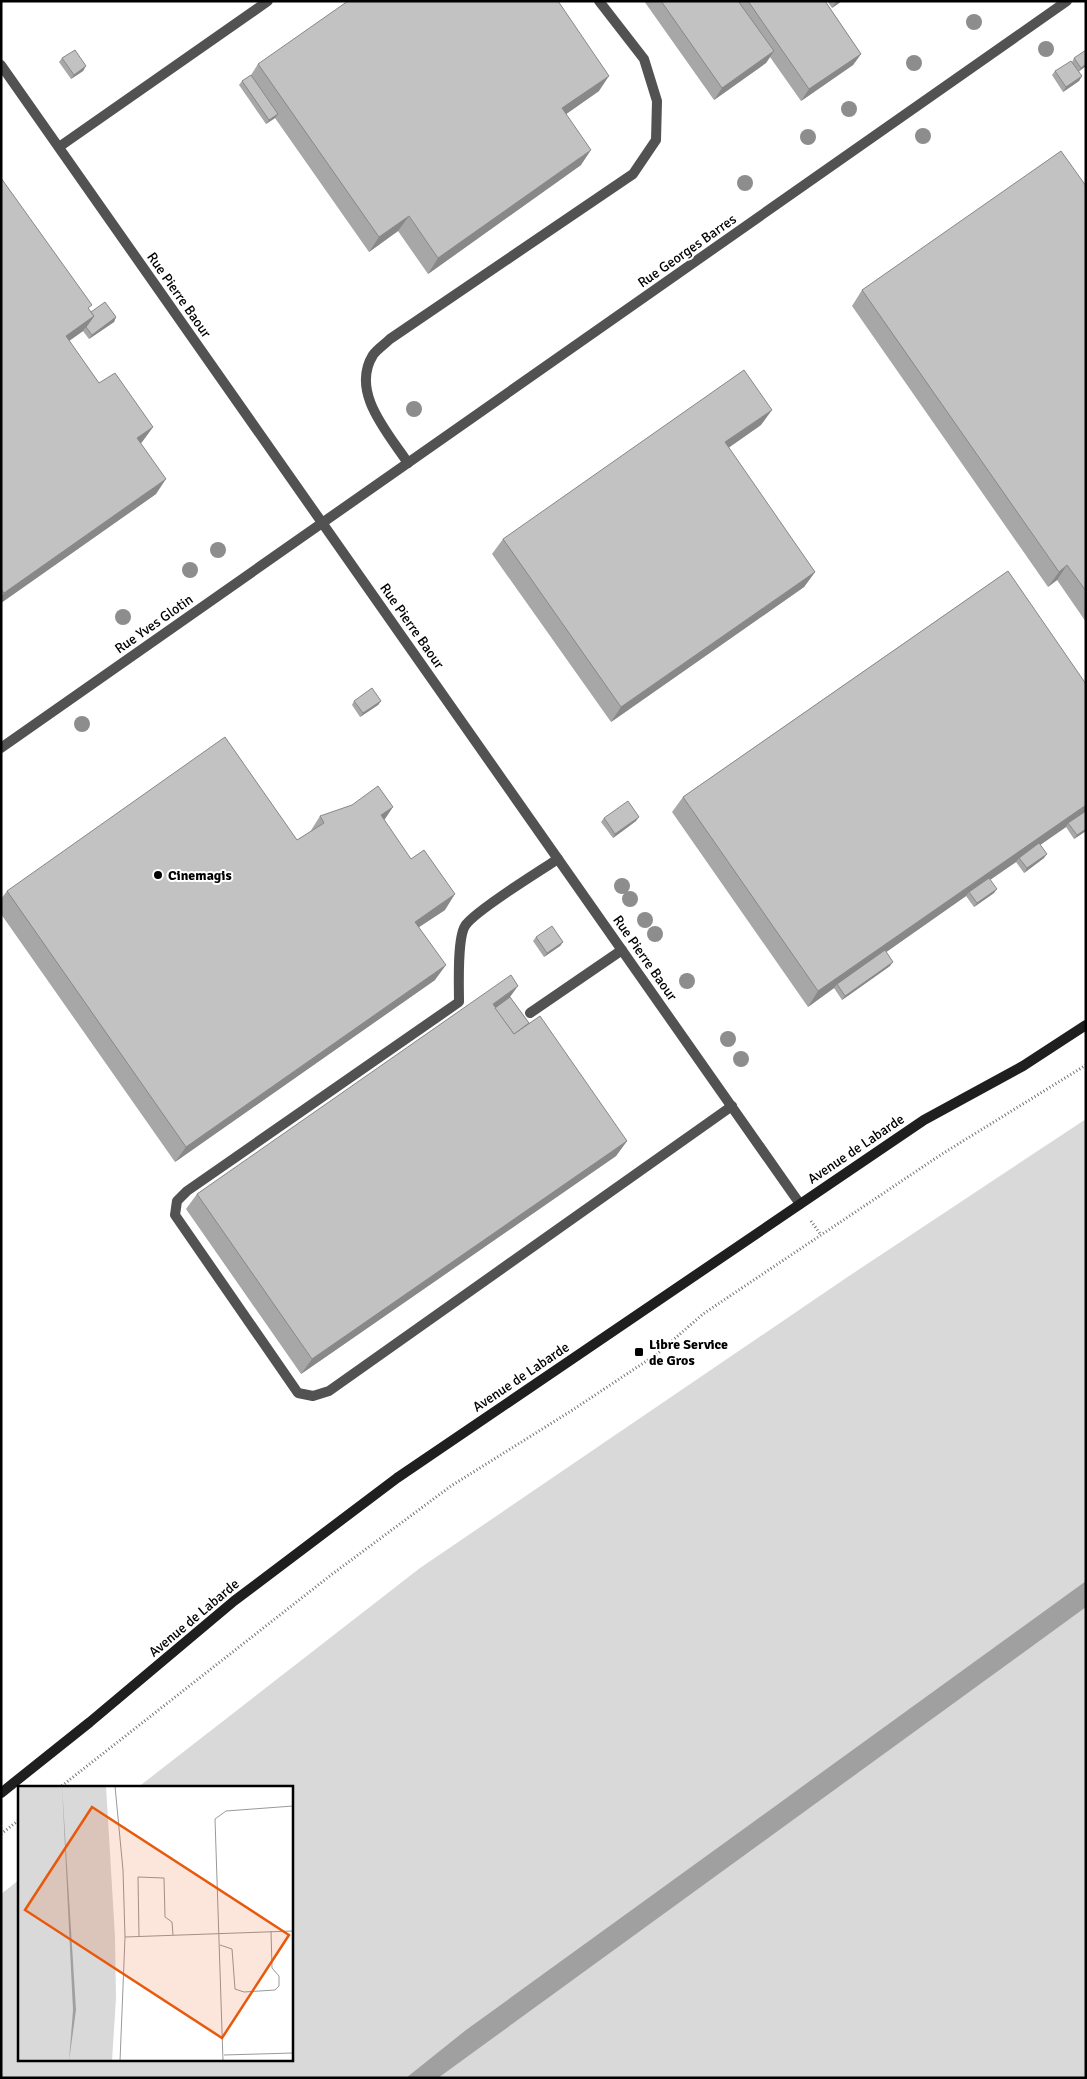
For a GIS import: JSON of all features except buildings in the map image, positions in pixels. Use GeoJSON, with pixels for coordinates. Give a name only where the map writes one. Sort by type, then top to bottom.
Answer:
{"type":"FeatureCollection","features":[{"type":"Feature","properties":{"kind":"main road","name":"Avenue de Labarde"},"geometry":{"type":"LineString","coordinates":[[1,1793],[90,1722],[234,1601],[397,1478],[924,1120],[1023,1066],[1086,1025]]}},
{"type":"Feature","properties":{"kind":"street"},"geometry":{"type":"LineString","coordinates":[[59,147],[268,1]]}},
{"type":"Feature","properties":{"kind":"street"},"geometry":{"type":"LineString","coordinates":[[408,463],[382,424],[365,390],[366,370],[374,354],[390,340],[633,174],[656,140],[658,101],[644,60],[599,1]]}},
{"type":"Feature","properties":{"kind":"street","name":"Rue Georges Barres"},"geometry":{"type":"LineString","coordinates":[[323,523],[1067,1]]}},
{"type":"Feature","properties":{"kind":"street","name":"Rue Pierre Baour"},"geometry":{"type":"LineString","coordinates":[[1,65],[800,1204]]}},
{"type":"Feature","properties":{"kind":"street","name":"Rue Yves Glotin"},"geometry":{"type":"LineString","coordinates":[[1,748],[323,523]]}},
{"type":"Feature","properties":{"kind":"street"},"geometry":{"type":"LineString","coordinates":[[558,859],[489,906],[465,926],[459,958],[459,1002],[187,1191],[177,1201],[176,1215],[298,1393],[313,1396],[329,1391],[732,1106]]}},
{"type":"Feature","properties":{"kind":"street"},"geometry":{"type":"LineString","coordinates":[[530,1013],[622,950]]}},
{"type":"Feature","properties":{"kind":"path"},"geometry":{"type":"LineString","coordinates":[[62,1786],[331,1575],[452,1486],[649,1359],[702,1314],[942,1154],[1086,1065]]}},
{"type":"Feature","properties":{"kind":"path"},"geometry":{"type":"LineString","coordinates":[[1,1834],[18,1821]]}},
{"type":"Feature","properties":{"kind":"shaded area"},"geometry":{"type":"Polygon","coordinates":[[[1086,1119],[1086,2078],[1,2078],[1,1894],[18,1881],[18,2062],[292,2062],[292,1786],[140,1786],[420,1568],[849,1276],[1086,1119]]]}},
{"type":"Feature","properties":{"kind":"shaded area"},"geometry":{"type":"Polygon","coordinates":[[[1086,1581],[1086,1607],[438,2078],[406,2078],[466,2030],[1086,1581]]]}},
{"type":"Feature","properties":{"kind":"place","name":"Cinemagis"},"geometry":{"type":"Point","coordinates":[158,875]}},
{"type":"Feature","properties":{"kind":"place","name":"Libre Service de Gros"},"geometry":{"type":"Point","coordinates":[639,1352]}}]}
